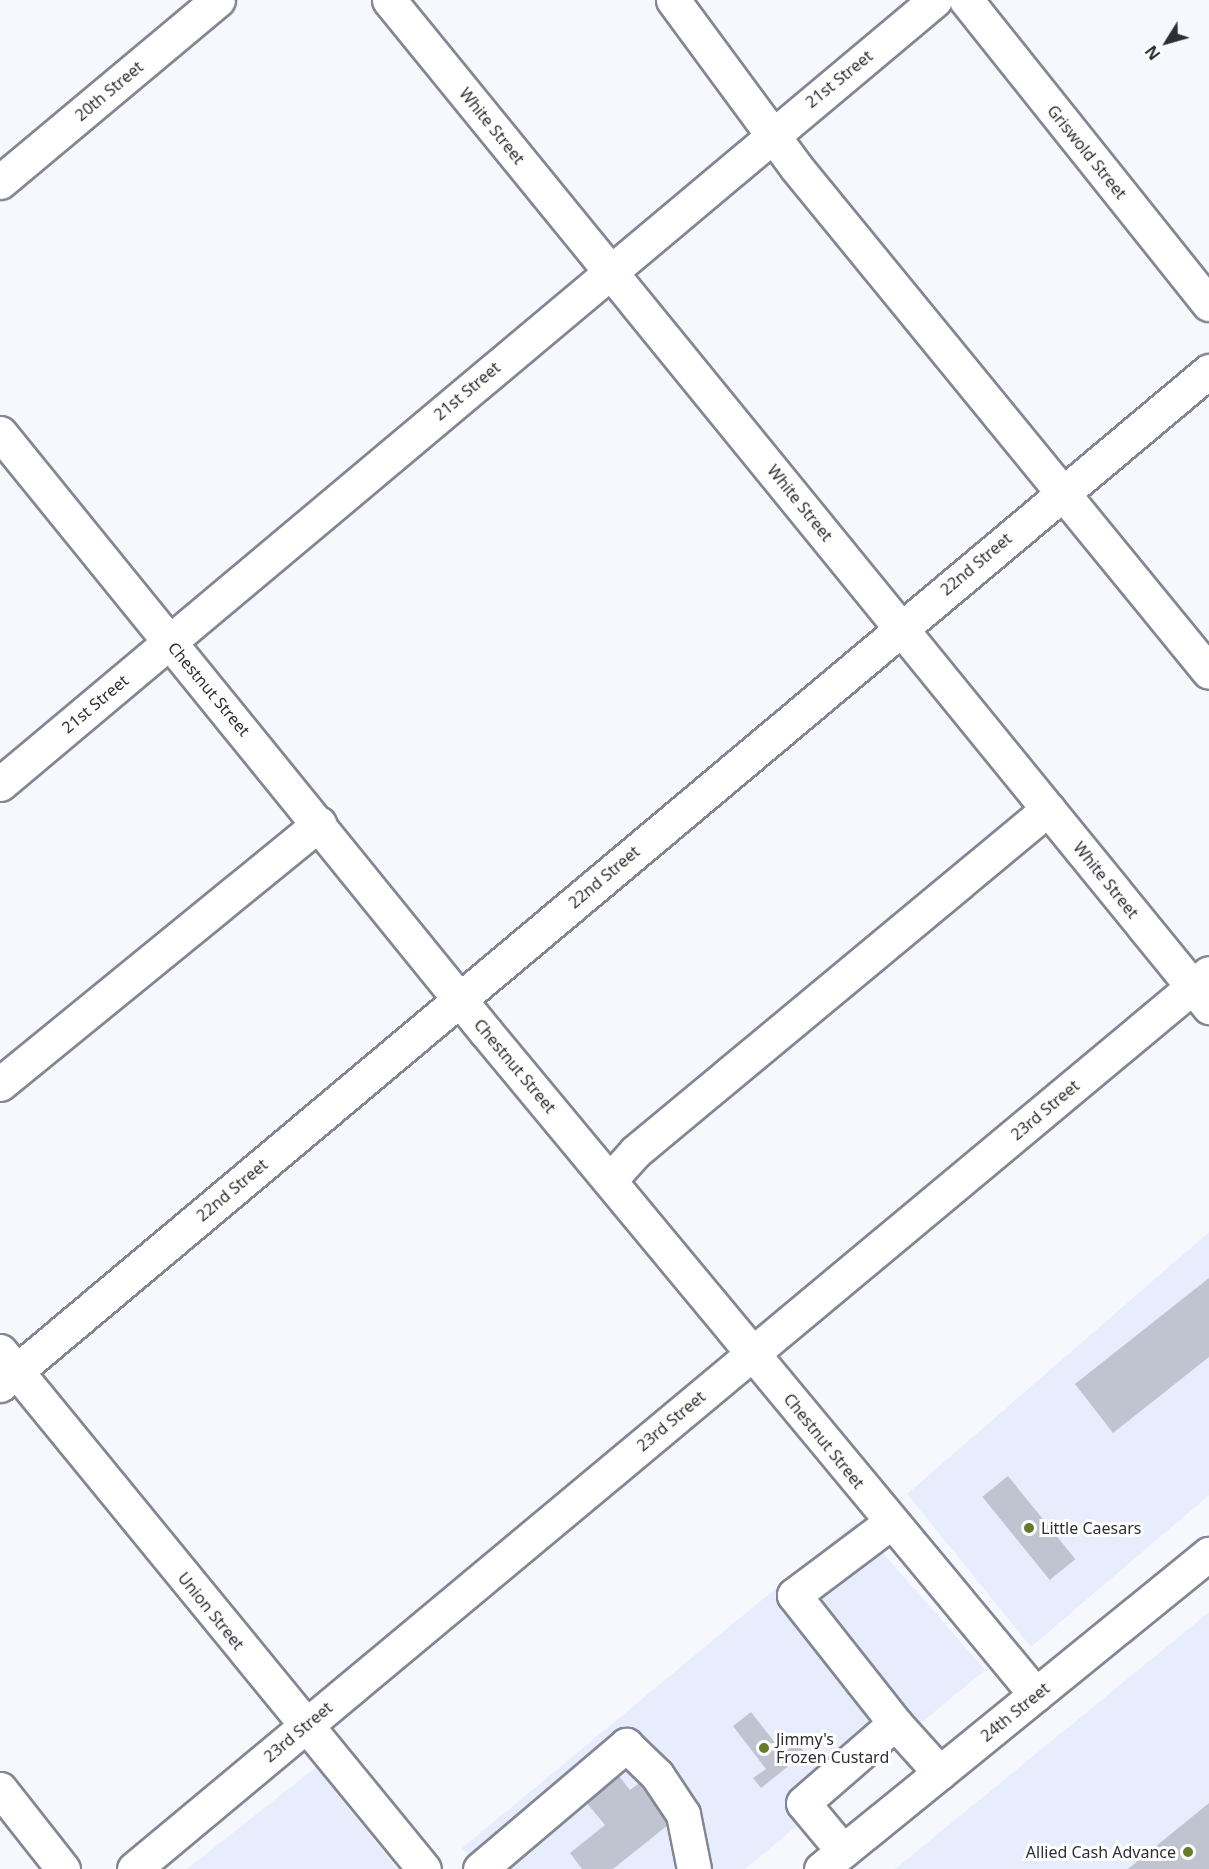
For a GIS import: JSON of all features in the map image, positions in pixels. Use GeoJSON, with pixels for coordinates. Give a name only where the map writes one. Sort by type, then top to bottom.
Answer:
{"type":"FeatureCollection","features":[{"type":"Feature","properties":{"kind":"street","name":"20th Street"},"geometry":{"type":"LineString","coordinates":[[0,182],[218,0]]}},
{"type":"Feature","properties":{"kind":"street","name":"White Street"},"geometry":{"type":"LineString","coordinates":[[389,0],[1048,809],[1203,989]]}},
{"type":"Feature","properties":{"kind":"street"},"geometry":{"type":"LineString","coordinates":[[673,0],[774,132],[796,167],[1209,672]]}},
{"type":"Feature","properties":{"kind":"street","name":"21st Street"},"geometry":{"type":"LineString","coordinates":[[0,784],[774,132],[935,0]]}},
{"type":"Feature","properties":{"kind":"street","name":"Griswold Street"},"geometry":{"type":"LineString","coordinates":[[966,0],[1209,304]]}},
{"type":"Feature","properties":{"kind":"street","name":"22nd Street"},"geometry":{"type":"LineString","coordinates":[[5,1369],[460,999],[1061,492],[1209,371]]}},
{"type":"Feature","properties":{"kind":"street","name":"Chestnut Street"},"geometry":{"type":"LineString","coordinates":[[0,433],[460,999],[890,1522],[1036,1695]]}},
{"type":"Feature","properties":{"kind":"street"},"geometry":{"type":"LineString","coordinates":[[610,1180],[635,1152],[1048,809]]}},
{"type":"Feature","properties":{"kind":"street"},"geometry":{"type":"LineString","coordinates":[[0,1084],[319,824]]}},
{"type":"Feature","properties":{"kind":"street","name":"23rd Street"},"geometry":{"type":"LineString","coordinates":[[134,1869],[752,1353],[1203,989]]}},
{"type":"Feature","properties":{"kind":"street","name":"Union Street"},"geometry":{"type":"LineString","coordinates":[[5,1369],[424,1869]]}},
{"type":"Feature","properties":{"kind":"street"},"geometry":{"type":"LineString","coordinates":[[890,1522],[794,1595],[895,1723],[940,1773]]}},
{"type":"Feature","properties":{"kind":"street","name":"24th Street"},"geometry":{"type":"LineString","coordinates":[[832,1860],[1209,1554]]}},
{"type":"Feature","properties":{"kind":"street"},"geometry":{"type":"LineString","coordinates":[[832,1860],[803,1803],[895,1723]]}},
{"type":"Feature","properties":{"kind":"street"},"geometry":{"type":"LineString","coordinates":[[480,1869],[626,1745],[657,1774],[683,1814],[694,1869]]}},
{"type":"Feature","properties":{"kind":"street"},"geometry":{"type":"LineString","coordinates":[[0,1789],[63,1869]]}},
{"type":"Feature","properties":{"kind":"shaded area"},"geometry":{"type":"Polygon","coordinates":[[[1209,1232],[1209,1495],[1031,1647],[907,1494],[1209,1232]]]}},
{"type":"Feature","properties":{"kind":"shaded area"},"geometry":{"type":"Polygon","coordinates":[[[856,1522],[985,1670],[745,1869],[479,1869],[462,1848],[856,1522]]]}},
{"type":"Feature","properties":{"kind":"shaded area"},"geometry":{"type":"Polygon","coordinates":[[[1209,1612],[1209,1869],[895,1869],[1209,1612]]]}},
{"type":"Feature","properties":{"kind":"shaded area"},"geometry":{"type":"Polygon","coordinates":[[[316,1767],[397,1869],[187,1869],[316,1767]]]}},
{"type":"Feature","properties":{"kind":"building"},"geometry":{"type":"Polygon","coordinates":[[[1209,1278],[1209,1357],[1113,1433],[1075,1384],[1209,1278]]]}},
{"type":"Feature","properties":{"kind":"building","name":"Little Caesars"},"geometry":{"type":"Polygon","coordinates":[[[1008,1476],[1075,1559],[1050,1580],[982,1497],[1008,1476]]]}},
{"type":"Feature","properties":{"kind":"building","name":"Jimmy's Frozen Custard"},"geometry":{"type":"Polygon","coordinates":[[[751,1712],[783,1753],[797,1743],[805,1753],[761,1788],[753,1778],[766,1769],[733,1726],[751,1712]]]}},
{"type":"Feature","properties":{"kind":"building"},"geometry":{"type":"Polygon","coordinates":[[[619,1776],[630,1790],[647,1777],[678,1817],[613,1869],[582,1869],[570,1853],[605,1825],[586,1802],[619,1776]]]}},
{"type":"Feature","properties":{"kind":"building"},"geometry":{"type":"Polygon","coordinates":[[[1209,1803],[1209,1869],[1128,1869],[1209,1803]]]}},
{"type":"Feature","properties":{"kind":"place","name":"Little Caesars"},"geometry":{"type":"Point","coordinates":[1029,1528]}},
{"type":"Feature","properties":{"kind":"place","name":"Jimmy's Frozen Custard"},"geometry":{"type":"Point","coordinates":[764,1748]}},
{"type":"Feature","properties":{"kind":"place","name":"Allied Cash Advance"},"geometry":{"type":"Point","coordinates":[1188,1852]}}]}
